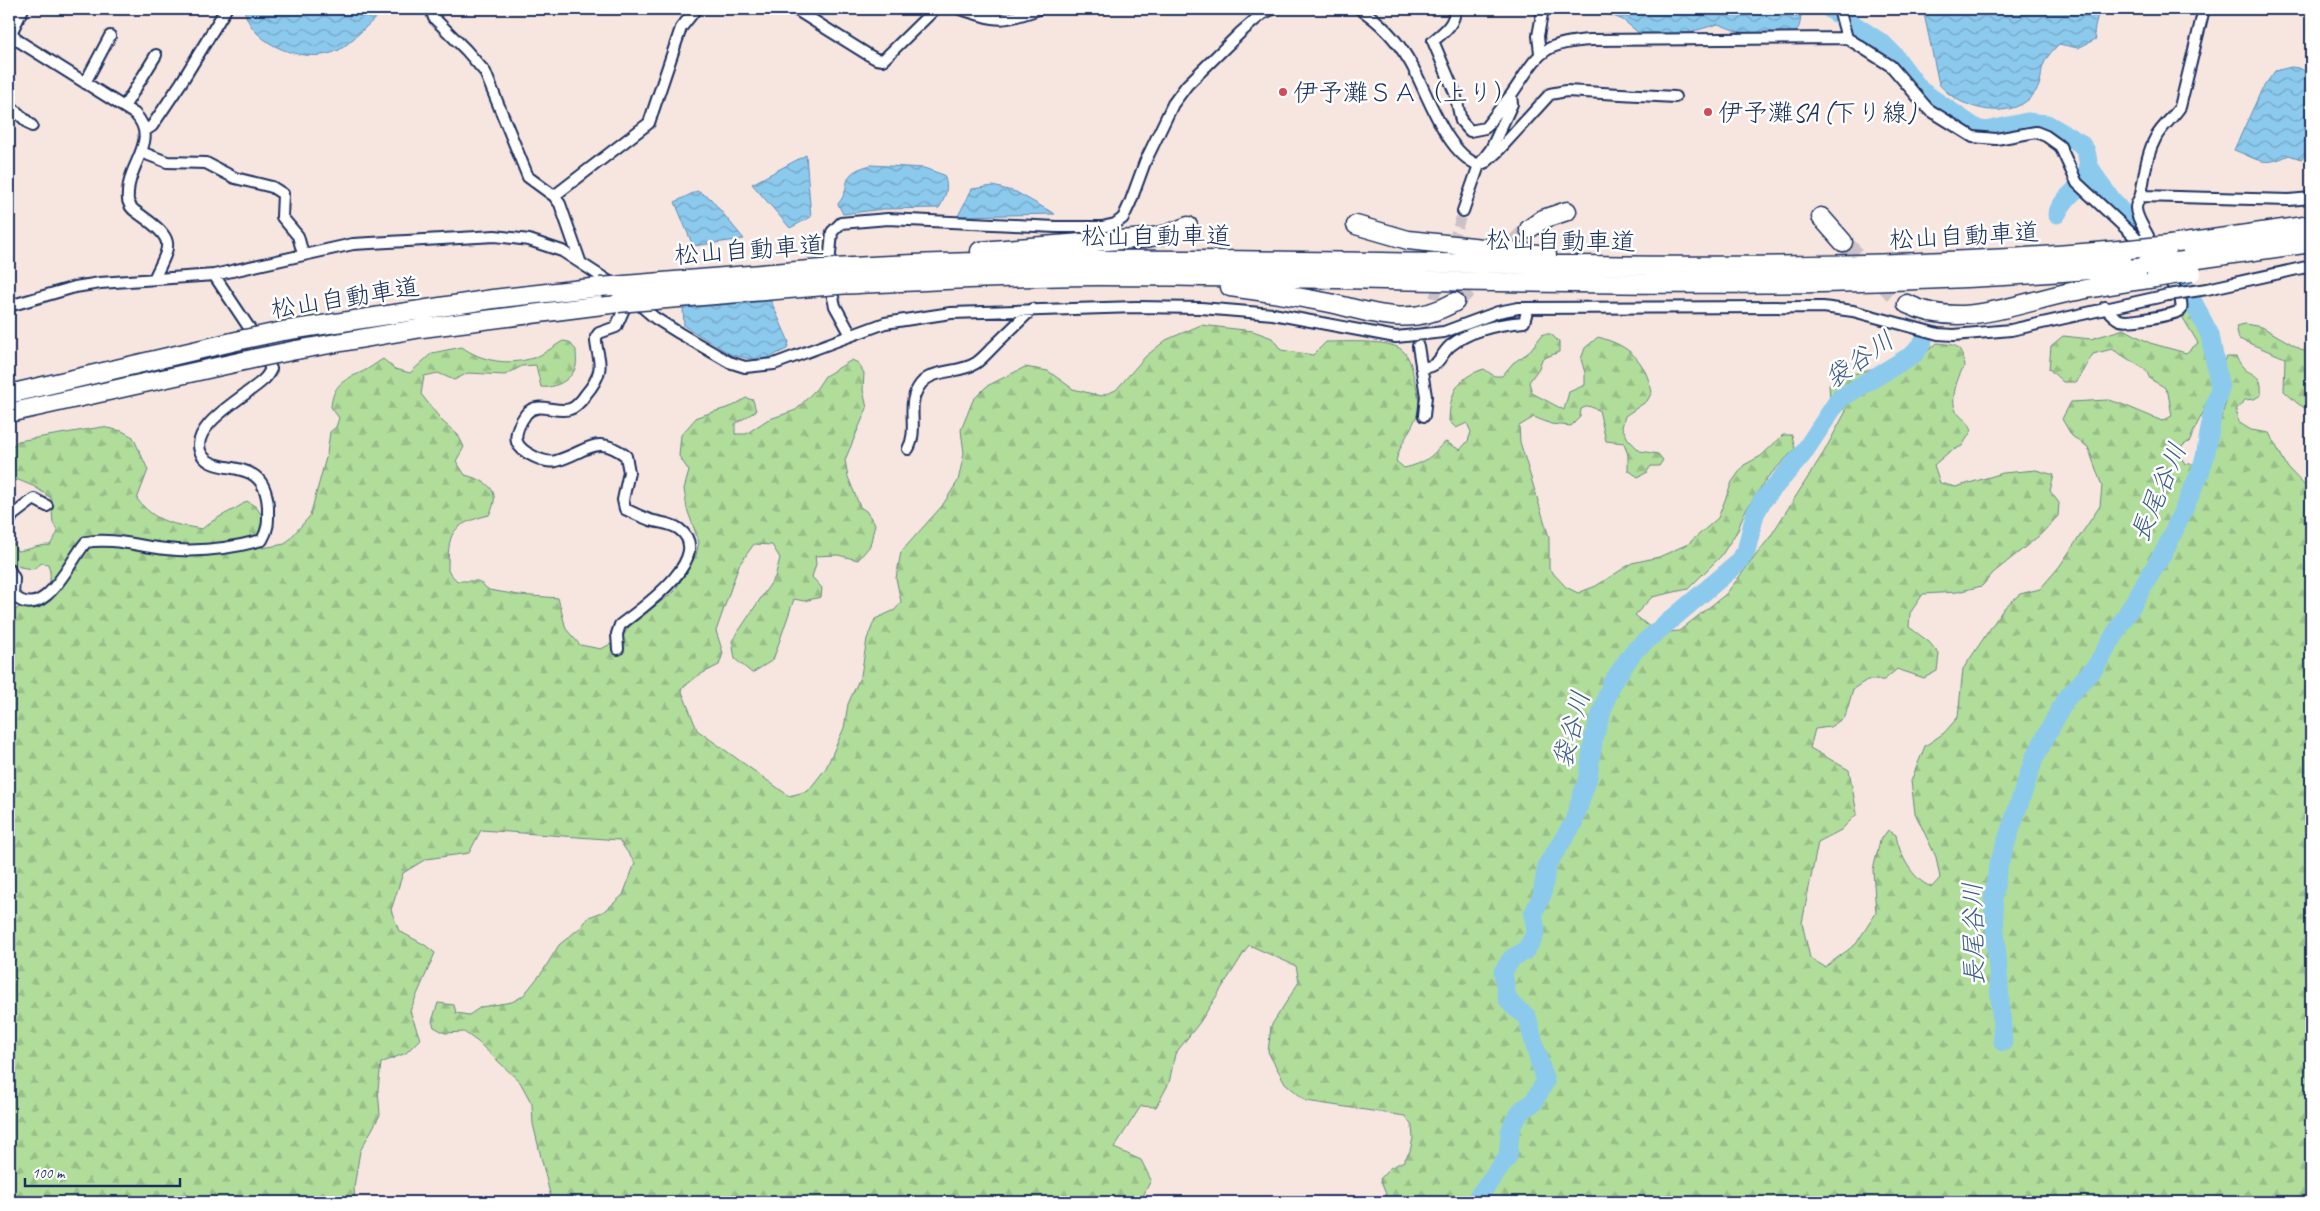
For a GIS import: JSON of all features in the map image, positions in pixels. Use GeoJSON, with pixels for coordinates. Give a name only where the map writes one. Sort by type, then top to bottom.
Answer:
{"type":"FeatureCollection","features":[{"type":"Feature","properties":{"kind":"highway"},"geometry":{"type":"LineString","coordinates":[[1529,229],[1543,219],[1567,210]]}},
{"type":"Feature","properties":{"kind":"highway"},"geometry":{"type":"LineString","coordinates":[[1821,217],[1844,242]]}},
{"type":"Feature","properties":{"kind":"highway"},"geometry":{"type":"LineString","coordinates":[[1356,225],[1408,240],[1476,249],[1572,257],[1746,262],[1792,266]]}},
{"type":"Feature","properties":{"kind":"highway","name":"松山自動車道"},"geometry":{"type":"LineString","coordinates":[[9,412],[296,350],[422,328],[624,300],[836,276],[927,262],[1101,260],[1578,266],[1914,264],[2139,243],[2170,245],[2311,225]]}},
{"type":"Feature","properties":{"kind":"highway"},"geometry":{"type":"LineString","coordinates":[[836,276],[956,253],[1146,238],[1168,234],[1188,226]]}},
{"type":"Feature","properties":{"kind":"highway"},"geometry":{"type":"LineString","coordinates":[[2188,266],[2311,243]]}},
{"type":"Feature","properties":{"kind":"highway"},"geometry":{"type":"LineString","coordinates":[[1907,304],[1937,315],[1968,315],[2071,292],[2150,271],[2311,249]]}},
{"type":"Feature","properties":{"kind":"highway","name":"松山自動車道"},"geometry":{"type":"LineString","coordinates":[[9,394],[245,338],[493,299],[600,287],[836,276],[996,279],[1096,276],[1577,284],[1792,284],[1926,281],[2076,272],[2150,271]]}},
{"type":"Feature","properties":{"kind":"highway"},"geometry":{"type":"LineString","coordinates":[[996,279],[1230,287],[1327,303],[1386,316],[1423,316],[1439,311],[1456,302]]}},
{"type":"Feature","properties":{"kind":"street"},"geometry":{"type":"LineString","coordinates":[[23,9],[11,35],[124,107],[143,122],[146,138],[129,182],[128,202],[132,210],[158,228],[167,239],[168,249],[154,279]]}},
{"type":"Feature","properties":{"kind":"street"},"geometry":{"type":"LineString","coordinates":[[146,130],[152,126],[181,83],[226,9]]}},
{"type":"Feature","properties":{"kind":"street"},"geometry":{"type":"LineString","coordinates":[[431,9],[434,18],[485,72],[528,177],[554,196],[565,215],[580,261]]}},
{"type":"Feature","properties":{"kind":"street"},"geometry":{"type":"LineString","coordinates":[[554,196],[649,123],[681,28],[696,9]]}},
{"type":"Feature","properties":{"kind":"street"},"geometry":{"type":"LineString","coordinates":[[795,9],[867,54],[876,59],[883,60],[935,9]]}},
{"type":"Feature","properties":{"kind":"street"},"geometry":{"type":"LineString","coordinates":[[960,9],[1000,20],[1011,19],[1039,9]]}},
{"type":"Feature","properties":{"kind":"street"},"geometry":{"type":"LineString","coordinates":[[851,335],[835,306],[828,276],[832,232],[842,223],[888,219],[1056,228],[1102,227],[1115,224],[1123,218],[1145,162],[1173,104],[1187,85],[1242,32],[1262,14],[1273,9]]}},
{"type":"Feature","properties":{"kind":"street"},"geometry":{"type":"LineString","coordinates":[[1360,9],[1387,29],[1400,47],[1461,154],[1479,165],[1486,162],[1498,151],[1550,94],[1566,91],[1675,97]]}},
{"type":"Feature","properties":{"kind":"street"},"geometry":{"type":"LineString","coordinates":[[1455,9],[1455,19],[1433,41],[1454,93],[1460,121],[1470,131],[1484,128],[1511,96],[1540,53],[1562,42],[1591,40],[1847,38],[1891,66],[1928,109],[1973,137],[1996,139],[2036,132],[2046,136],[2060,146],[2077,183],[2139,243],[2175,287],[2182,304],[2181,310],[2175,314],[2143,317],[2127,321],[2116,318],[2105,307]]}},
{"type":"Feature","properties":{"kind":"street"},"geometry":{"type":"LineString","coordinates":[[1540,53],[1538,36],[1543,9]]}},
{"type":"Feature","properties":{"kind":"street"},"geometry":{"type":"LineString","coordinates":[[2139,243],[2136,209],[2141,196],[2143,176],[2156,136],[2180,107],[2186,90],[2204,9]]}},
{"type":"Feature","properties":{"kind":"street"},"geometry":{"type":"LineString","coordinates":[[1841,15],[1847,38]]}},
{"type":"Feature","properties":{"kind":"street"},"geometry":{"type":"LineString","coordinates":[[85,83],[110,36]]}},
{"type":"Feature","properties":{"kind":"street"},"geometry":{"type":"LineString","coordinates":[[124,107],[156,55]]}},
{"type":"Feature","properties":{"kind":"street"},"geometry":{"type":"LineString","coordinates":[[1463,211],[1479,165],[1500,132],[1512,104],[1511,96]]}},
{"type":"Feature","properties":{"kind":"street"},"geometry":{"type":"LineString","coordinates":[[9,105],[32,126]]}},
{"type":"Feature","properties":{"kind":"street"},"geometry":{"type":"LineString","coordinates":[[141,152],[167,162],[206,164],[235,178],[272,186],[280,190],[284,200],[282,217],[298,236],[303,254]]}},
{"type":"Feature","properties":{"kind":"street"},"geometry":{"type":"LineString","coordinates":[[2141,196],[2289,200],[2311,198]]}},
{"type":"Feature","properties":{"kind":"street"},"geometry":{"type":"LineString","coordinates":[[9,306],[60,290],[100,283],[214,275],[353,244],[495,236],[529,240],[562,251],[580,261],[624,300],[678,334],[729,362],[745,367],[774,364],[885,323],[919,316],[1032,309],[1136,306],[1201,308],[1273,314],[1396,336],[1444,332],[1498,312],[1528,308],[1823,308],[1853,311],[1938,334],[1954,335],[2011,330],[2105,307],[2311,266]]}},
{"type":"Feature","properties":{"kind":"street"},"geometry":{"type":"LineString","coordinates":[[9,569],[14,578],[13,595],[20,602],[30,604],[44,598],[56,585],[86,542],[98,540],[168,550],[196,550],[233,547],[262,540],[269,528],[267,501],[262,486],[254,476],[244,470],[211,463],[202,455],[199,446],[201,434],[208,423],[264,380],[271,369],[254,335],[214,275]]}},
{"type":"Feature","properties":{"kind":"street"},"geometry":{"type":"LineString","coordinates":[[618,649],[617,634],[620,625],[664,591],[679,573],[687,556],[689,546],[686,537],[681,530],[625,509],[623,500],[629,472],[626,456],[608,444],[594,446],[554,462],[539,458],[522,448],[517,442],[517,430],[528,411],[537,407],[562,410],[571,409],[578,404],[596,380],[599,371],[600,362],[596,337],[599,333],[616,327],[624,300]]}},
{"type":"Feature","properties":{"kind":"street"},"geometry":{"type":"LineString","coordinates":[[1421,368],[1430,368],[1435,365],[1448,347],[1473,334],[1490,327],[1524,322],[1528,308]]}},
{"type":"Feature","properties":{"kind":"street"},"geometry":{"type":"LineString","coordinates":[[908,448],[913,437],[913,403],[916,390],[922,382],[932,375],[961,369],[976,363],[1032,309]]}},
{"type":"Feature","properties":{"kind":"street"},"geometry":{"type":"LineString","coordinates":[[1418,346],[1426,396],[1424,416]]}},
{"type":"Feature","properties":{"kind":"street"},"geometry":{"type":"LineString","coordinates":[[9,521],[34,499],[47,506]]}},
{"type":"Feature","properties":{"kind":"green space"},"geometry":{"type":"Polygon","coordinates":[[[2193,310],[2209,346],[2216,377],[2210,399],[2190,441],[2182,446],[2180,455],[2185,464],[2194,464],[2201,453],[2214,440],[2226,402],[2221,367],[2226,357],[2236,357],[2245,369],[2259,379],[2261,389],[2261,395],[2254,399],[2245,400],[2236,410],[2238,422],[2251,430],[2269,433],[2288,468],[2306,487],[2304,523],[2311,524],[2311,1202],[1389,1202],[1380,1179],[1390,1168],[1404,1161],[1410,1151],[1413,1138],[1412,1126],[1405,1116],[1306,1101],[1285,1083],[1268,1052],[1271,1026],[1299,982],[1296,966],[1249,945],[1200,1022],[1175,1054],[1169,1083],[1156,1107],[1141,1106],[1114,1148],[1141,1160],[1151,1180],[1140,1202],[555,1202],[551,1198],[533,1124],[532,1104],[520,1082],[478,1042],[464,1032],[445,1033],[434,1027],[432,1021],[438,1003],[454,1005],[456,1013],[469,1015],[481,1007],[512,1002],[523,996],[543,971],[559,945],[581,927],[589,917],[605,911],[623,895],[635,863],[619,840],[481,830],[469,853],[426,859],[403,873],[391,910],[399,931],[425,945],[435,953],[410,1011],[420,1039],[406,1053],[381,1063],[378,1089],[380,1115],[360,1151],[354,1187],[355,1202],[9,1202],[9,617],[15,610],[44,591],[49,585],[50,576],[48,564],[42,563],[33,569],[20,567],[9,562],[9,540],[12,541],[17,551],[50,545],[58,532],[53,523],[51,498],[35,487],[9,476],[9,449],[18,441],[102,427],[122,431],[133,437],[148,470],[137,499],[158,518],[174,524],[202,529],[247,501],[256,507],[263,517],[258,536],[262,548],[285,544],[310,516],[327,454],[330,432],[336,427],[339,418],[331,407],[332,400],[337,388],[344,381],[383,359],[395,369],[410,373],[432,353],[462,347],[486,359],[514,362],[545,353],[563,341],[569,342],[576,350],[576,366],[567,379],[557,385],[541,387],[536,365],[522,366],[505,375],[468,373],[454,380],[438,373],[424,376],[421,394],[442,421],[458,435],[464,447],[456,461],[465,475],[486,484],[493,493],[494,499],[489,515],[466,522],[454,532],[449,547],[448,571],[457,581],[478,581],[489,590],[519,595],[558,598],[566,629],[580,645],[601,649],[622,638],[631,623],[674,592],[696,555],[699,542],[687,509],[684,489],[689,471],[679,456],[681,435],[697,417],[733,406],[746,398],[753,400],[756,411],[735,424],[735,434],[746,434],[767,420],[796,410],[817,388],[825,376],[852,360],[858,363],[864,373],[863,390],[867,408],[845,460],[848,477],[860,507],[866,511],[875,524],[870,546],[858,560],[838,555],[815,556],[816,564],[812,577],[822,588],[821,597],[804,601],[794,599],[773,660],[752,673],[735,659],[732,641],[775,577],[780,558],[772,545],[754,544],[739,565],[716,631],[723,653],[719,665],[699,675],[681,689],[697,730],[789,796],[808,791],[826,768],[844,728],[848,704],[861,675],[867,639],[875,619],[895,610],[901,602],[896,578],[901,552],[942,506],[958,481],[964,453],[961,430],[973,400],[987,386],[1025,367],[1048,371],[1073,389],[1101,396],[1116,390],[1145,357],[1166,340],[1201,325],[1253,331],[1272,338],[1281,350],[1313,355],[1326,342],[1366,342],[1396,346],[1407,356],[1419,404],[1413,425],[1400,448],[1396,461],[1404,468],[1425,461],[1446,442],[1460,450],[1468,441],[1471,432],[1467,423],[1456,428],[1449,421],[1453,395],[1456,388],[1467,377],[1484,369],[1494,376],[1502,376],[1513,363],[1528,353],[1543,334],[1551,334],[1559,342],[1559,352],[1542,359],[1539,368],[1529,382],[1532,393],[1564,410],[1569,392],[1585,385],[1585,373],[1581,359],[1585,348],[1598,337],[1619,345],[1640,362],[1652,392],[1647,401],[1625,416],[1622,427],[1628,439],[1640,451],[1658,454],[1663,460],[1659,466],[1651,466],[1646,473],[1638,477],[1628,470],[1628,455],[1624,443],[1606,441],[1599,410],[1588,406],[1581,409],[1580,417],[1571,426],[1551,424],[1534,417],[1519,426],[1520,442],[1549,537],[1549,569],[1566,587],[1578,593],[1596,586],[1632,563],[1659,557],[1688,544],[1718,518],[1732,482],[1744,465],[1761,456],[1783,435],[1792,435],[1795,449],[1767,478],[1744,513],[1738,530],[1721,556],[1688,589],[1652,597],[1635,615],[1657,633],[1679,631],[1726,594],[1770,537],[1824,452],[1846,411],[1830,399],[1829,385],[1846,376],[1892,363],[1916,361],[1937,343],[1954,345],[1962,354],[1964,367],[1955,389],[1954,406],[1958,414],[1969,424],[1972,430],[1962,446],[1949,452],[1934,465],[1940,483],[1956,487],[2003,473],[2036,470],[2054,475],[2050,491],[2059,503],[2058,516],[2040,535],[1993,573],[1982,586],[1957,592],[1923,594],[1910,613],[1909,627],[1929,642],[1939,654],[1937,671],[1924,678],[1897,669],[1884,680],[1867,680],[1853,689],[1845,717],[1830,727],[1815,729],[1810,748],[1849,770],[1857,814],[1841,830],[1818,842],[1802,923],[1810,958],[1825,967],[1856,944],[1876,913],[1873,870],[1880,841],[1888,830],[1896,835],[1900,850],[1908,866],[1919,879],[1932,887],[1940,878],[1936,857],[1915,813],[1911,781],[1925,746],[1944,733],[1958,717],[1963,669],[2004,608],[2020,594],[2040,589],[2059,567],[2100,506],[2102,486],[2088,447],[2072,436],[2062,419],[2071,402],[2108,400],[2162,421],[2172,416],[2168,393],[2164,387],[2150,379],[2146,370],[2112,349],[2093,354],[2076,382],[2063,382],[2049,369],[2051,346],[2063,336],[2091,339],[2124,329],[2150,343],[2186,353],[2198,343],[2183,318],[2184,313],[2193,310]]]}},
{"type":"Feature","properties":{"kind":"green space"},"geometry":{"type":"Polygon","coordinates":[[[2245,324],[2262,327],[2311,355],[2311,412],[2284,391],[2285,358],[2239,339],[2236,326],[2245,324]]]}},
{"type":"Feature","properties":{"kind":"water"},"geometry":{"type":"Polygon","coordinates":[[[244,9],[386,9],[339,50],[312,56],[297,54],[269,42],[257,33],[249,22],[244,9]]]}},
{"type":"Feature","properties":{"kind":"water"},"geometry":{"type":"Polygon","coordinates":[[[1596,9],[1801,9],[1801,20],[1799,27],[1792,35],[1747,35],[1718,24],[1694,31],[1690,36],[1640,34],[1623,20],[1596,9]]]}},
{"type":"Feature","properties":{"kind":"water"},"geometry":{"type":"Polygon","coordinates":[[[1923,9],[2099,9],[2094,32],[2096,39],[2078,48],[2059,44],[2045,61],[2040,83],[2027,101],[2015,107],[2002,110],[1988,110],[1973,107],[1960,101],[1939,84],[1923,9]]]}},
{"type":"Feature","properties":{"kind":"water"},"geometry":{"type":"Polygon","coordinates":[[[2291,67],[2299,68],[2311,74],[2311,151],[2301,159],[2289,155],[2266,162],[2234,150],[2262,89],[2275,71],[2291,67]]]}},
{"type":"Feature","properties":{"kind":"water"},"geometry":{"type":"Polygon","coordinates":[[[806,155],[811,217],[790,228],[752,184],[806,155]]]}},
{"type":"Feature","properties":{"kind":"water"},"geometry":{"type":"Polygon","coordinates":[[[871,165],[924,168],[944,175],[946,179],[945,196],[939,208],[883,209],[843,214],[838,204],[843,197],[849,176],[860,168],[871,165]]]}},
{"type":"Feature","properties":{"kind":"water"},"geometry":{"type":"Polygon","coordinates":[[[993,186],[1016,192],[1055,214],[958,216],[972,189],[993,186]]]}},
{"type":"Feature","properties":{"kind":"water"},"geometry":{"type":"Polygon","coordinates":[[[697,191],[710,198],[744,239],[693,246],[675,202],[697,191]]]}},
{"type":"Feature","properties":{"kind":"water"},"geometry":{"type":"Polygon","coordinates":[[[771,301],[789,342],[787,349],[761,361],[732,355],[684,326],[683,308],[771,301]]]}},
{"type":"Feature","properties":{"kind":"waterway","name":"長尾谷川"},"geometry":{"type":"LineString","coordinates":[[1830,9],[1883,44],[1894,55],[1920,90],[1977,129],[1986,131],[2027,122],[2047,124],[2080,143],[2086,151],[2089,166],[2101,186],[2193,302],[2210,335],[2220,388],[2213,411],[2205,457],[2200,473],[2166,548],[2096,666],[2065,700],[2034,759],[1998,867],[1993,900],[2003,1042]]}},
{"type":"Feature","properties":{"kind":"waterway","name":"袋谷川"},"geometry":{"type":"LineString","coordinates":[[2057,214],[2065,201],[2078,187],[2089,167]]}},
{"type":"Feature","properties":{"kind":"waterway","name":"袋谷川"},"geometry":{"type":"LineString","coordinates":[[1474,1202],[1508,1157],[1510,1133],[1513,1123],[1523,1109],[1533,1103],[1545,1082],[1527,1017],[1512,1005],[1507,998],[1503,972],[1512,958],[1525,951],[1534,937],[1536,929],[1533,914],[1542,895],[1547,865],[1573,824],[1588,777],[1594,736],[1611,684],[1634,651],[1737,564],[1746,551],[1755,514],[1762,501],[1802,455],[1839,399],[1914,354],[1923,342]]}},
{"type":"Feature","properties":{"kind":"tunnel"},"geometry":{"type":"LineString","coordinates":[[1420,341],[1463,211]]}},
{"type":"Feature","properties":{"kind":"tunnel"},"geometry":{"type":"LineString","coordinates":[[1455,302],[1529,229]]}},
{"type":"Feature","properties":{"kind":"tunnel"},"geometry":{"type":"LineString","coordinates":[[1843,242],[1890,290],[1907,304]]}},
{"type":"Feature","properties":{"kind":"place","name":"伊予灘ＳＡ（上り）"},"geometry":{"type":"Point","coordinates":[1283,92]}},
{"type":"Feature","properties":{"kind":"place","name":"伊予灘SA (下り線)"},"geometry":{"type":"Point","coordinates":[1708,112]}}]}
